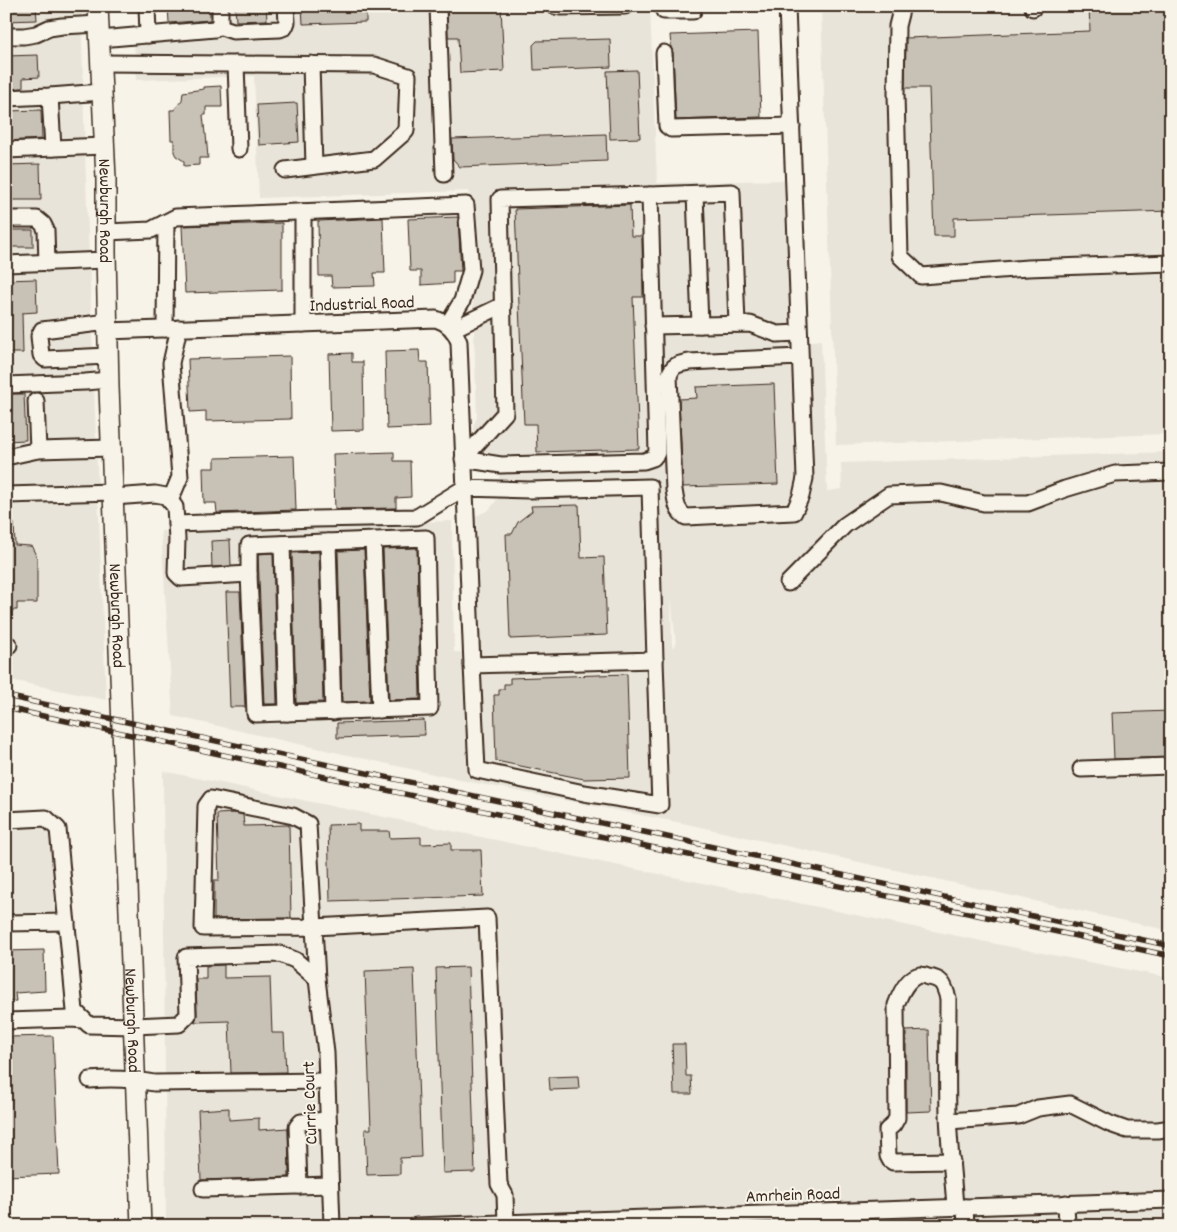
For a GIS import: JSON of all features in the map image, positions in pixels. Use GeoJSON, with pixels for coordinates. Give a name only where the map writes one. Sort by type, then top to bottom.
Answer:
{"type":"FeatureCollection","features":[{"type":"Feature","properties":{"kind":"main road","name":"Newburgh Road"},"geometry":{"type":"LineString","coordinates":[[99,23],[106,178],[106,260],[111,448],[141,1226]]}},
{"type":"Feature","properties":{"kind":"street"},"geometry":{"type":"LineString","coordinates":[[147,6],[148,35]]}},
{"type":"Feature","properties":{"kind":"street"},"geometry":{"type":"LineString","coordinates":[[6,36],[24,36],[36,34],[49,28],[99,23],[148,35],[216,29],[220,24],[220,6]]}},
{"type":"Feature","properties":{"kind":"street"},"geometry":{"type":"LineString","coordinates":[[218,26],[233,31],[280,29],[287,22],[286,6]]}},
{"type":"Feature","properties":{"kind":"street"},"geometry":{"type":"LineString","coordinates":[[438,6],[444,174]]}},
{"type":"Feature","properties":{"kind":"street"},"geometry":{"type":"LineString","coordinates":[[554,6],[625,6]]}},
{"type":"Feature","properties":{"kind":"street"},"geometry":{"type":"LineString","coordinates":[[662,6],[664,11],[693,11]]}},
{"type":"Feature","properties":{"kind":"street"},"geometry":{"type":"LineString","coordinates":[[787,6],[805,478],[801,496],[794,512],[686,517],[680,513],[674,490],[669,376],[671,369],[679,364],[688,362],[800,357]]}},
{"type":"Feature","properties":{"kind":"street"},"geometry":{"type":"LineString","coordinates":[[902,6],[898,26],[896,94],[900,256],[922,276],[1028,268],[1171,263]]}},
{"type":"Feature","properties":{"kind":"street"},"geometry":{"type":"LineString","coordinates":[[664,53],[667,126],[670,129],[792,126]]}},
{"type":"Feature","properties":{"kind":"street"},"geometry":{"type":"LineString","coordinates":[[101,63],[374,65],[408,76],[406,131],[374,159],[285,170]]}},
{"type":"Feature","properties":{"kind":"street"},"geometry":{"type":"LineString","coordinates":[[236,64],[239,149]]}},
{"type":"Feature","properties":{"kind":"street"},"geometry":{"type":"LineString","coordinates":[[311,64],[314,166]]}},
{"type":"Feature","properties":{"kind":"street"},"geometry":{"type":"LineString","coordinates":[[6,98],[102,92]]}},
{"type":"Feature","properties":{"kind":"street"},"geometry":{"type":"LineString","coordinates":[[50,96],[53,148]]}},
{"type":"Feature","properties":{"kind":"street"},"geometry":{"type":"LineString","coordinates":[[6,150],[104,146]]}},
{"type":"Feature","properties":{"kind":"street"},"geometry":{"type":"LineString","coordinates":[[463,459],[505,413],[500,199],[732,192],[737,324]]}},
{"type":"Feature","properties":{"kind":"street"},"geometry":{"type":"LineString","coordinates":[[694,194],[700,325]]}},
{"type":"Feature","properties":{"kind":"street"},"geometry":{"type":"LineString","coordinates":[[463,459],[502,465],[644,461],[653,458],[657,453],[650,195]]}},
{"type":"Feature","properties":{"kind":"street"},"geometry":{"type":"LineString","coordinates":[[106,232],[151,230],[176,217],[466,205],[471,270],[462,301],[451,327]]}},
{"type":"Feature","properties":{"kind":"street"},"geometry":{"type":"LineString","coordinates":[[303,212],[303,324]]}},
{"type":"Feature","properties":{"kind":"street"},"geometry":{"type":"LineString","coordinates":[[6,222],[10,219],[36,219],[43,224],[46,230],[46,263]]}},
{"type":"Feature","properties":{"kind":"street"},"geometry":{"type":"LineString","coordinates":[[166,222],[172,328],[171,363],[180,477],[170,501]]}},
{"type":"Feature","properties":{"kind":"street"},"geometry":{"type":"LineString","coordinates":[[6,264],[106,260]]}},
{"type":"Feature","properties":{"kind":"street"},"geometry":{"type":"LineString","coordinates":[[451,327],[503,305]]}},
{"type":"Feature","properties":{"kind":"street","name":"Industrial Road"},"geometry":{"type":"LineString","coordinates":[[108,356],[45,359],[41,356],[39,336],[42,330],[108,326],[172,328],[436,319],[451,327]]}},
{"type":"Feature","properties":{"kind":"street"},"geometry":{"type":"LineString","coordinates":[[653,326],[750,324],[777,334],[799,333]]}},
{"type":"Feature","properties":{"kind":"street"},"geometry":{"type":"LineString","coordinates":[[176,524],[417,517],[464,488],[529,490],[650,487],[660,805],[584,793],[477,770],[464,488],[459,342],[457,335],[451,327]]}},
{"type":"Feature","properties":{"kind":"street"},"geometry":{"type":"LineString","coordinates":[[6,386],[109,380]]}},
{"type":"Feature","properties":{"kind":"street"},"geometry":{"type":"LineString","coordinates":[[36,401],[38,450]]}},
{"type":"Feature","properties":{"kind":"street"},"geometry":{"type":"LineString","coordinates":[[6,458],[38,450],[111,448]]}},
{"type":"Feature","properties":{"kind":"street"},"geometry":{"type":"LineString","coordinates":[[788,583],[845,525],[889,495],[941,493],[984,503],[1028,503],[1065,489],[1115,474],[1171,472]]}},
{"type":"Feature","properties":{"kind":"street"},"geometry":{"type":"LineString","coordinates":[[6,495],[156,494],[166,496],[175,507],[177,539],[176,573],[181,578],[249,574]]}},
{"type":"Feature","properties":{"kind":"street"},"geometry":{"type":"LineString","coordinates":[[426,538],[430,708],[255,714],[249,546],[282,544],[426,538]]}},
{"type":"Feature","properties":{"kind":"street"},"geometry":{"type":"LineString","coordinates":[[373,540],[380,710]]}},
{"type":"Feature","properties":{"kind":"street"},"geometry":{"type":"LineString","coordinates":[[328,542],[333,712]]}},
{"type":"Feature","properties":{"kind":"street"},"geometry":{"type":"LineString","coordinates":[[282,544],[287,713]]}},
{"type":"Feature","properties":{"kind":"street"},"geometry":{"type":"LineString","coordinates":[[472,665],[655,660]]}},
{"type":"Feature","properties":{"kind":"street"},"geometry":{"type":"LineString","coordinates":[[1081,769],[1171,766]]}},
{"type":"Feature","properties":{"kind":"street"},"geometry":{"type":"LineString","coordinates":[[314,927],[308,824],[293,816],[211,800],[206,806],[203,928],[314,927],[487,918],[499,1184],[505,1195],[506,1223]]}},
{"type":"Feature","properties":{"kind":"street"},"geometry":{"type":"LineString","coordinates":[[6,820],[46,818],[58,830],[75,1011],[89,1025],[179,1024],[188,1015],[186,957],[280,954],[295,960],[317,979]]}},
{"type":"Feature","properties":{"kind":"street"},"geometry":{"type":"LineString","coordinates":[[6,923],[67,922]]}},
{"type":"Feature","properties":{"kind":"street","name":"Currie Court"},"geometry":{"type":"LineString","coordinates":[[314,927],[317,979],[326,1053],[332,1226]]}},
{"type":"Feature","properties":{"kind":"street"},"geometry":{"type":"LineString","coordinates":[[952,1161],[893,1162],[888,1156],[888,1130],[897,1118],[896,1005],[899,995],[908,982],[920,975],[936,978],[944,984],[948,998],[949,1122],[952,1161],[960,1207],[966,1226]]}},
{"type":"Feature","properties":{"kind":"street"},"geometry":{"type":"LineString","coordinates":[[6,1021],[84,1020]]}},
{"type":"Feature","properties":{"kind":"street"},"geometry":{"type":"LineString","coordinates":[[90,1080],[111,1078],[135,1079],[154,1083],[327,1081]]}},
{"type":"Feature","properties":{"kind":"street"},"geometry":{"type":"LineString","coordinates":[[949,1122],[1018,1116],[1038,1108],[1070,1104],[1110,1124],[1127,1130],[1171,1128]]}},
{"type":"Feature","properties":{"kind":"street"},"geometry":{"type":"LineString","coordinates":[[299,1186],[297,1127],[301,1122],[328,1120]]}},
{"type":"Feature","properties":{"kind":"street"},"geometry":{"type":"LineString","coordinates":[[203,1189],[330,1185]]}},
{"type":"Feature","properties":{"kind":"street","name":"Amrhein Road"},"geometry":{"type":"LineString","coordinates":[[416,1226],[851,1218],[960,1207],[1171,1200]]}},
{"type":"Feature","properties":{"kind":"street"},"geometry":{"type":"LineString","coordinates":[[1066,1203],[1068,1226]]}},
{"type":"Feature","properties":{"kind":"shaded area"},"geometry":{"type":"Polygon","coordinates":[[[6,6],[81,6],[106,700],[6,679],[6,6]]]}},
{"type":"Feature","properties":{"kind":"shaded area"},"geometry":{"type":"Polygon","coordinates":[[[224,6],[650,6],[657,183],[786,180],[792,343],[821,340],[827,491],[842,489],[841,463],[1171,452],[1171,931],[682,823],[460,780],[173,716],[161,531],[452,521],[454,652],[480,653],[476,516],[489,510],[496,501],[500,489],[499,472],[491,458],[481,449],[475,438],[473,427],[477,417],[469,191],[259,198],[254,76],[136,80],[134,41],[225,38],[224,6]],[[671,597],[672,646],[676,645],[671,597]]]}},
{"type":"Feature","properties":{"kind":"shaded area"},"geometry":{"type":"Polygon","coordinates":[[[821,6],[1171,6],[1171,434],[836,445],[821,6]]]}},
{"type":"Feature","properties":{"kind":"shaded area"},"geometry":{"type":"Polygon","coordinates":[[[163,771],[996,944],[1171,978],[1171,1226],[166,1226],[163,771]]]}},
{"type":"Feature","properties":{"kind":"shaded area"},"geometry":{"type":"Polygon","coordinates":[[[51,808],[55,926],[6,928],[6,810],[51,808]]]}},
{"type":"Feature","properties":{"kind":"building"},"geometry":{"type":"Polygon","coordinates":[[[6,6],[36,6],[37,20],[6,21],[6,6]]]}},
{"type":"Feature","properties":{"kind":"building"},"geometry":{"type":"Polygon","coordinates":[[[168,6],[210,6],[210,20],[169,23],[168,6]]]}},
{"type":"Feature","properties":{"kind":"building"},"geometry":{"type":"Polygon","coordinates":[[[235,6],[266,6],[267,20],[236,21],[235,6]]]}},
{"type":"Feature","properties":{"kind":"building"},"geometry":{"type":"Polygon","coordinates":[[[302,6],[366,6],[366,22],[303,24],[302,6]]]}},
{"type":"Feature","properties":{"kind":"building"},"geometry":{"type":"Polygon","coordinates":[[[447,6],[501,6],[504,71],[460,73],[458,37],[448,37],[447,6]]]}},
{"type":"Feature","properties":{"kind":"building"},"geometry":{"type":"Polygon","coordinates":[[[1089,6],[1171,6],[1171,211],[954,218],[954,236],[934,236],[929,88],[905,88],[906,38],[1090,31],[1089,6]]]}},
{"type":"Feature","properties":{"kind":"building"},"geometry":{"type":"Polygon","coordinates":[[[758,32],[761,117],[676,120],[673,53],[670,35],[758,32]]]}},
{"type":"Feature","properties":{"kind":"building"},"geometry":{"type":"Polygon","coordinates":[[[610,39],[611,67],[534,70],[533,45],[537,41],[610,39]]]}},
{"type":"Feature","properties":{"kind":"building"},"geometry":{"type":"Polygon","coordinates":[[[38,55],[39,77],[23,78],[23,88],[6,89],[6,56],[38,55]]]}},
{"type":"Feature","properties":{"kind":"building"},"geometry":{"type":"Polygon","coordinates":[[[637,70],[640,138],[610,139],[607,71],[637,70]]]}},
{"type":"Feature","properties":{"kind":"building"},"geometry":{"type":"Polygon","coordinates":[[[221,86],[222,107],[206,107],[206,115],[203,115],[208,158],[199,158],[199,165],[184,166],[184,161],[176,156],[174,152],[174,140],[171,140],[170,110],[174,110],[182,100],[183,92],[204,89],[204,87],[221,86]]]}},
{"type":"Feature","properties":{"kind":"building"},"geometry":{"type":"Polygon","coordinates":[[[297,103],[299,142],[259,145],[257,105],[297,103]]]}},
{"type":"Feature","properties":{"kind":"building"},"geometry":{"type":"Polygon","coordinates":[[[41,110],[42,139],[6,141],[6,111],[41,110]]]}},
{"type":"Feature","properties":{"kind":"building"},"geometry":{"type":"Polygon","coordinates":[[[606,134],[607,161],[460,167],[453,159],[452,139],[606,134]]]}},
{"type":"Feature","properties":{"kind":"building"},"geometry":{"type":"Polygon","coordinates":[[[40,164],[41,200],[6,200],[6,165],[40,164]]]}},
{"type":"Feature","properties":{"kind":"building"},"geometry":{"type":"Polygon","coordinates":[[[630,205],[631,236],[642,236],[643,297],[633,297],[639,449],[537,452],[536,424],[524,424],[515,209],[630,205]]]}},
{"type":"Feature","properties":{"kind":"building"},"geometry":{"type":"Polygon","coordinates":[[[458,217],[461,271],[453,271],[453,283],[421,285],[421,271],[410,271],[408,219],[458,217]]]}},
{"type":"Feature","properties":{"kind":"building"},"geometry":{"type":"Polygon","coordinates":[[[383,218],[385,273],[374,273],[375,286],[332,287],[331,276],[319,276],[318,221],[383,218]]]}},
{"type":"Feature","properties":{"kind":"building"},"geometry":{"type":"Polygon","coordinates":[[[282,223],[282,290],[185,293],[182,226],[282,223]]]}},
{"type":"Feature","properties":{"kind":"building"},"geometry":{"type":"Polygon","coordinates":[[[33,230],[33,247],[6,247],[6,231],[33,230]]]}},
{"type":"Feature","properties":{"kind":"building"},"geometry":{"type":"Polygon","coordinates":[[[36,279],[37,312],[22,313],[23,353],[6,353],[6,280],[36,279]]]}},
{"type":"Feature","properties":{"kind":"building"},"geometry":{"type":"Polygon","coordinates":[[[419,350],[420,362],[428,362],[430,427],[387,429],[385,351],[419,350]]]}},
{"type":"Feature","properties":{"kind":"building"},"geometry":{"type":"Polygon","coordinates":[[[352,353],[352,362],[363,362],[364,430],[331,431],[329,354],[352,353]]]}},
{"type":"Feature","properties":{"kind":"building"},"geometry":{"type":"Polygon","coordinates":[[[290,356],[291,419],[206,421],[206,411],[190,412],[188,359],[290,356]]]}},
{"type":"Feature","properties":{"kind":"building"},"geometry":{"type":"Polygon","coordinates":[[[774,384],[778,484],[683,487],[679,399],[697,398],[696,387],[774,384]]]}},
{"type":"Feature","properties":{"kind":"building"},"geometry":{"type":"Polygon","coordinates":[[[6,394],[24,394],[26,440],[6,441],[6,394]]]}},
{"type":"Feature","properties":{"kind":"building"},"geometry":{"type":"Polygon","coordinates":[[[394,452],[394,461],[410,461],[411,497],[396,498],[396,508],[335,509],[333,454],[394,452]]]}},
{"type":"Feature","properties":{"kind":"building"},"geometry":{"type":"Polygon","coordinates":[[[294,456],[296,510],[217,513],[216,503],[204,503],[203,468],[215,468],[215,458],[294,456]]]}},
{"type":"Feature","properties":{"kind":"building"},"geometry":{"type":"Polygon","coordinates":[[[579,505],[581,558],[604,557],[607,635],[510,639],[506,534],[512,534],[518,522],[532,511],[531,506],[579,505]]]}},
{"type":"Feature","properties":{"kind":"building"},"geometry":{"type":"Polygon","coordinates":[[[14,523],[15,545],[32,547],[37,558],[37,603],[17,603],[17,610],[6,610],[6,524],[14,523]]]}},
{"type":"Feature","properties":{"kind":"building"},"geometry":{"type":"Polygon","coordinates":[[[230,540],[231,566],[212,567],[211,541],[230,540]]]}},
{"type":"Feature","properties":{"kind":"building"},"geometry":{"type":"Polygon","coordinates":[[[417,548],[420,699],[389,700],[383,549],[417,548]]]}},
{"type":"Feature","properties":{"kind":"building"},"geometry":{"type":"Polygon","coordinates":[[[364,550],[370,701],[342,702],[338,551],[364,550]]]}},
{"type":"Feature","properties":{"kind":"building"},"geometry":{"type":"Polygon","coordinates":[[[319,552],[323,702],[296,703],[292,553],[319,552]]]}},
{"type":"Feature","properties":{"kind":"building"},"geometry":{"type":"Polygon","coordinates":[[[273,553],[277,704],[264,704],[258,554],[273,553]]]}},
{"type":"Feature","properties":{"kind":"building"},"geometry":{"type":"Polygon","coordinates":[[[226,592],[240,592],[245,707],[230,707],[226,592]]]}},
{"type":"Feature","properties":{"kind":"building"},"geometry":{"type":"Polygon","coordinates":[[[627,674],[630,778],[584,779],[496,761],[494,695],[499,695],[499,689],[504,689],[504,684],[510,684],[510,678],[627,674]]]}},
{"type":"Feature","properties":{"kind":"building"},"geometry":{"type":"Polygon","coordinates":[[[1171,711],[1171,757],[1114,759],[1112,713],[1171,711]]]}},
{"type":"Feature","properties":{"kind":"building"},"geometry":{"type":"Polygon","coordinates":[[[424,720],[425,735],[337,738],[337,723],[424,720]]]}},
{"type":"Feature","properties":{"kind":"building"},"geometry":{"type":"Polygon","coordinates":[[[235,813],[243,815],[244,826],[289,825],[291,918],[214,919],[214,880],[219,880],[217,814],[235,813]]]}},
{"type":"Feature","properties":{"kind":"building"},"geometry":{"type":"Polygon","coordinates":[[[359,824],[359,831],[389,831],[390,838],[421,837],[421,844],[451,843],[451,850],[481,850],[483,896],[330,901],[328,825],[359,824]]]}},
{"type":"Feature","properties":{"kind":"building"},"geometry":{"type":"Polygon","coordinates":[[[44,950],[45,991],[15,993],[16,1001],[6,1002],[6,951],[44,950]]]}},
{"type":"Feature","properties":{"kind":"building"},"geometry":{"type":"Polygon","coordinates":[[[224,965],[224,978],[270,977],[272,1033],[284,1033],[286,1072],[231,1073],[229,1021],[195,1022],[197,1015],[196,979],[206,979],[206,966],[224,965]]]}},
{"type":"Feature","properties":{"kind":"building"},"geometry":{"type":"Polygon","coordinates":[[[468,967],[475,1172],[443,1173],[436,968],[468,967]]]}},
{"type":"Feature","properties":{"kind":"building"},"geometry":{"type":"Polygon","coordinates":[[[414,969],[421,1157],[400,1158],[400,1174],[367,1175],[365,1129],[371,1129],[365,971],[414,969]]]}},
{"type":"Feature","properties":{"kind":"building"},"geometry":{"type":"Polygon","coordinates":[[[929,1030],[931,1111],[906,1112],[906,1031],[929,1030]]]}},
{"type":"Feature","properties":{"kind":"building"},"geometry":{"type":"Polygon","coordinates":[[[53,1036],[59,1174],[6,1176],[6,1037],[53,1036]]]}},
{"type":"Feature","properties":{"kind":"building"},"geometry":{"type":"Polygon","coordinates":[[[672,1044],[685,1044],[686,1076],[691,1076],[692,1094],[674,1094],[672,1044]]]}},
{"type":"Feature","properties":{"kind":"building"},"geometry":{"type":"Polygon","coordinates":[[[578,1076],[579,1089],[550,1090],[549,1077],[578,1076]]]}},
{"type":"Feature","properties":{"kind":"building"},"geometry":{"type":"Polygon","coordinates":[[[229,1108],[229,1120],[259,1118],[259,1130],[288,1128],[289,1177],[201,1180],[198,1110],[229,1108]]]}},
{"type":"Feature","properties":{"kind":"railway"},"geometry":{"type":"LineString","coordinates":[[6,696],[1171,946]]}},
{"type":"Feature","properties":{"kind":"railway"},"geometry":{"type":"LineString","coordinates":[[6,708],[655,848],[1171,956]]}}]}
